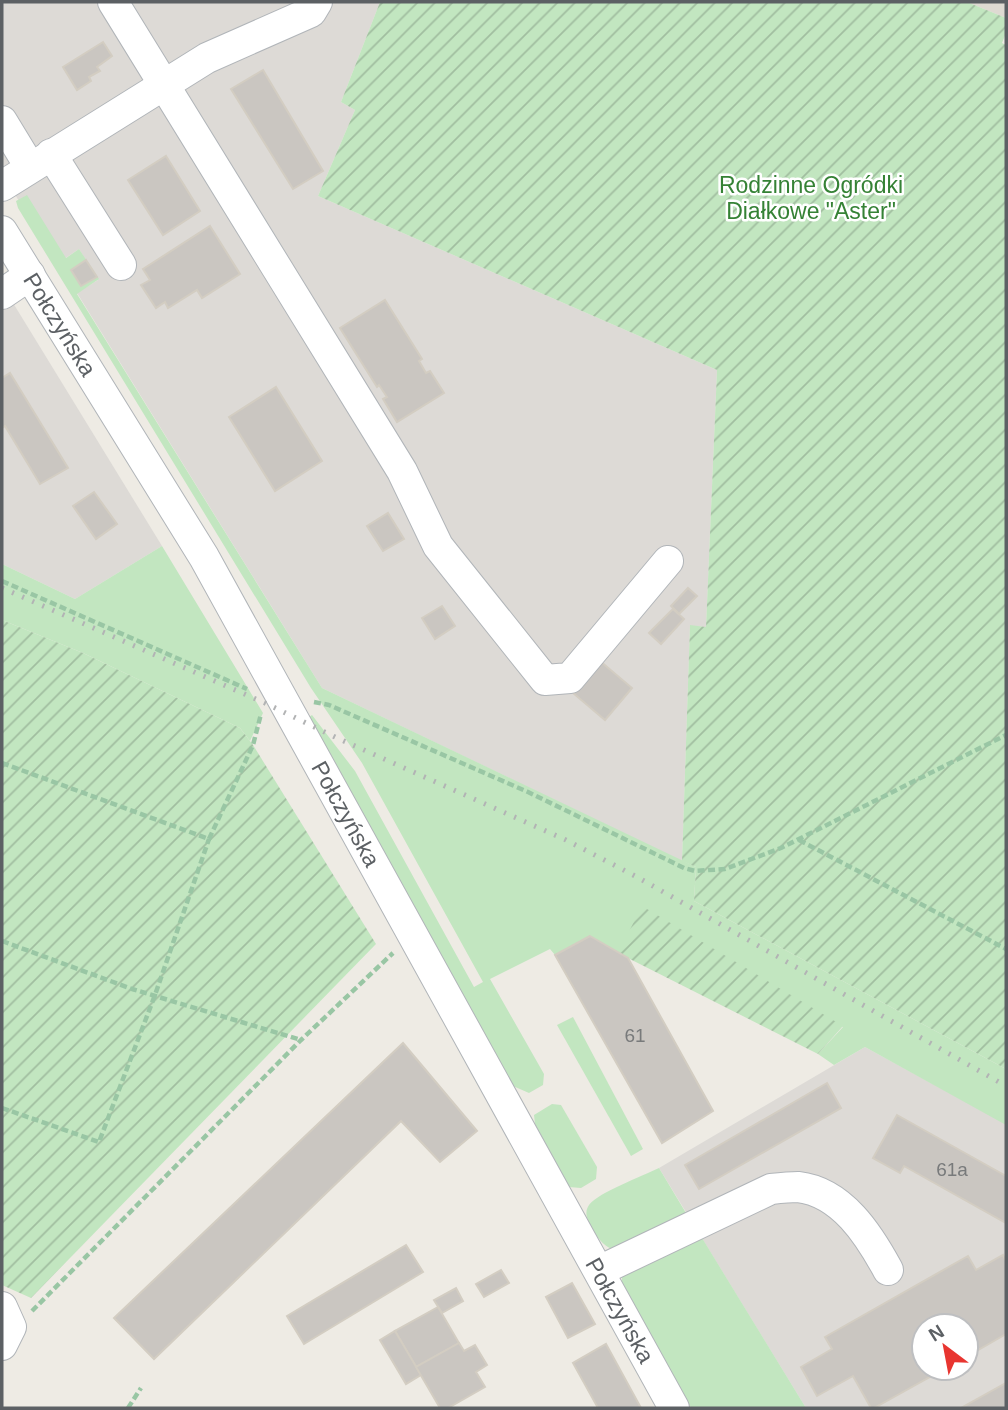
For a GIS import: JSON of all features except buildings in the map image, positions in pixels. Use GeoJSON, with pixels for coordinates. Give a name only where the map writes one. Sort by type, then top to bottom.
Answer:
{"type":"FeatureCollection","features":[{"type":"Feature","properties":{"kind":"street"},"geometry":{"type":"LineString","coordinates":[[113,2],[402,471],[439,546],[545,680],[570,678],[668,561]]}},
{"type":"Feature","properties":{"kind":"street"},"geometry":{"type":"LineString","coordinates":[[2,186],[207,58],[311,12],[317,2]]}},
{"type":"Feature","properties":{"kind":"street"},"geometry":{"type":"LineString","coordinates":[[2,121],[40,161],[121,265]]}},
{"type":"Feature","properties":{"kind":"street","name":"Połczyńska"},"geometry":{"type":"LineString","coordinates":[[2,231],[204,557],[674,1408]]}},
{"type":"Feature","properties":{"kind":"street"},"geometry":{"type":"LineString","coordinates":[[2,293],[30,275]]}},
{"type":"Feature","properties":{"kind":"street"},"geometry":{"type":"LineString","coordinates":[[599,1271],[771,1188],[799,1187],[826,1196],[849,1214],[873,1242],[888,1270]]}},
{"type":"Feature","properties":{"kind":"path"},"geometry":{"type":"LineString","coordinates":[[2,581],[240,687],[258,692]]}},
{"type":"Feature","properties":{"kind":"path"},"geometry":{"type":"LineString","coordinates":[[309,701],[329,705],[528,792],[695,871],[725,869],[798,840],[1006,736]]}},
{"type":"Feature","properties":{"kind":"path"},"geometry":{"type":"LineString","coordinates":[[2,1108],[99,1142],[155,995],[209,839],[253,745],[265,703]]}},
{"type":"Feature","properties":{"kind":"path"},"geometry":{"type":"LineString","coordinates":[[2,763],[209,839]]}},
{"type":"Feature","properties":{"kind":"path"},"geometry":{"type":"LineString","coordinates":[[798,840],[1006,949]]}},
{"type":"Feature","properties":{"kind":"path"},"geometry":{"type":"LineString","coordinates":[[2,941],[155,995],[301,1040]]}},
{"type":"Feature","properties":{"kind":"path"},"geometry":{"type":"LineString","coordinates":[[5,1326],[28,1315],[301,1040],[399,947]]}},
{"type":"Feature","properties":{"kind":"path"},"geometry":{"type":"LineString","coordinates":[[128,1408],[141,1388]]}},
{"type":"Feature","properties":{"kind":"shaded area"},"geometry":{"type":"Polygon","coordinates":[[[2,2],[380,2],[341,102],[355,110],[318,196],[717,370],[706,627],[690,626],[682,861],[322,688],[77,293],[98,280],[79,249],[58,263],[2,174],[2,2]]]}},
{"type":"Feature","properties":{"kind":"shaded area"},"geometry":{"type":"Polygon","coordinates":[[[967,2],[1006,2],[1006,18],[967,2]]]}},
{"type":"Feature","properties":{"kind":"shaded area"},"geometry":{"type":"Polygon","coordinates":[[[2,285],[162,546],[75,599],[2,564],[2,285]]]}},
{"type":"Feature","properties":{"kind":"shaded area"},"geometry":{"type":"Polygon","coordinates":[[[865,1047],[1006,1124],[1006,1408],[806,1408],[659,1168],[865,1047]]]}},
{"type":"Feature","properties":{"kind":"green space","name":"Rodzinne Ogródki Diałkowe \"Aster\""},"geometry":{"type":"Polygon","coordinates":[[[380,2],[967,2],[1006,18],[1006,33],[1002,43],[1006,45],[1006,1069],[694,901],[696,867],[682,861],[690,625],[706,627],[717,370],[318,196],[355,110],[341,102],[380,2]]]}},
{"type":"Feature","properties":{"kind":"green space"},"geometry":{"type":"Polygon","coordinates":[[[27,195],[66,258],[79,249],[99,279],[77,294],[322,688],[696,867],[694,901],[1006,1069],[1006,1125],[865,1047],[834,1065],[818,1054],[843,1027],[618,953],[590,936],[555,955],[550,949],[490,979],[544,1074],[543,1085],[529,1093],[513,1086],[309,717],[312,715],[355,771],[474,987],[483,982],[362,763],[311,688],[18,208],[16,201],[27,195]]]}},
{"type":"Feature","properties":{"kind":"green space"},"geometry":{"type":"Polygon","coordinates":[[[162,546],[263,713],[250,741],[240,728],[83,653],[2,620],[2,564],[75,599],[162,546]]]}},
{"type":"Feature","properties":{"kind":"green space"},"geometry":{"type":"Polygon","coordinates":[[[2,620],[83,653],[240,728],[376,944],[31,1298],[2,1285],[2,620]]]}},
{"type":"Feature","properties":{"kind":"green space"},"geometry":{"type":"Polygon","coordinates":[[[642,906],[843,1026],[818,1054],[618,953],[642,906]]]}},
{"type":"Feature","properties":{"kind":"green space"},"geometry":{"type":"Polygon","coordinates":[[[573,1017],[643,1149],[631,1156],[557,1025],[573,1017]]]}},
{"type":"Feature","properties":{"kind":"green space"},"geometry":{"type":"Polygon","coordinates":[[[552,1104],[561,1105],[597,1167],[596,1179],[581,1188],[569,1187],[535,1124],[534,1115],[552,1104]]]}},
{"type":"Feature","properties":{"kind":"green space"},"geometry":{"type":"Polygon","coordinates":[[[659,1168],[689,1218],[613,1250],[609,1248],[588,1221],[587,1208],[594,1200],[611,1190],[659,1168]]]}},
{"type":"Feature","properties":{"kind":"green space"},"geometry":{"type":"Polygon","coordinates":[[[699,1233],[806,1408],[691,1408],[622,1283],[622,1271],[699,1233]]]}},
{"type":"Feature","properties":{"kind":"railway"},"geometry":{"type":"LineString","coordinates":[[2,588],[265,703],[566,840],[637,877],[1006,1086]]}}]}
